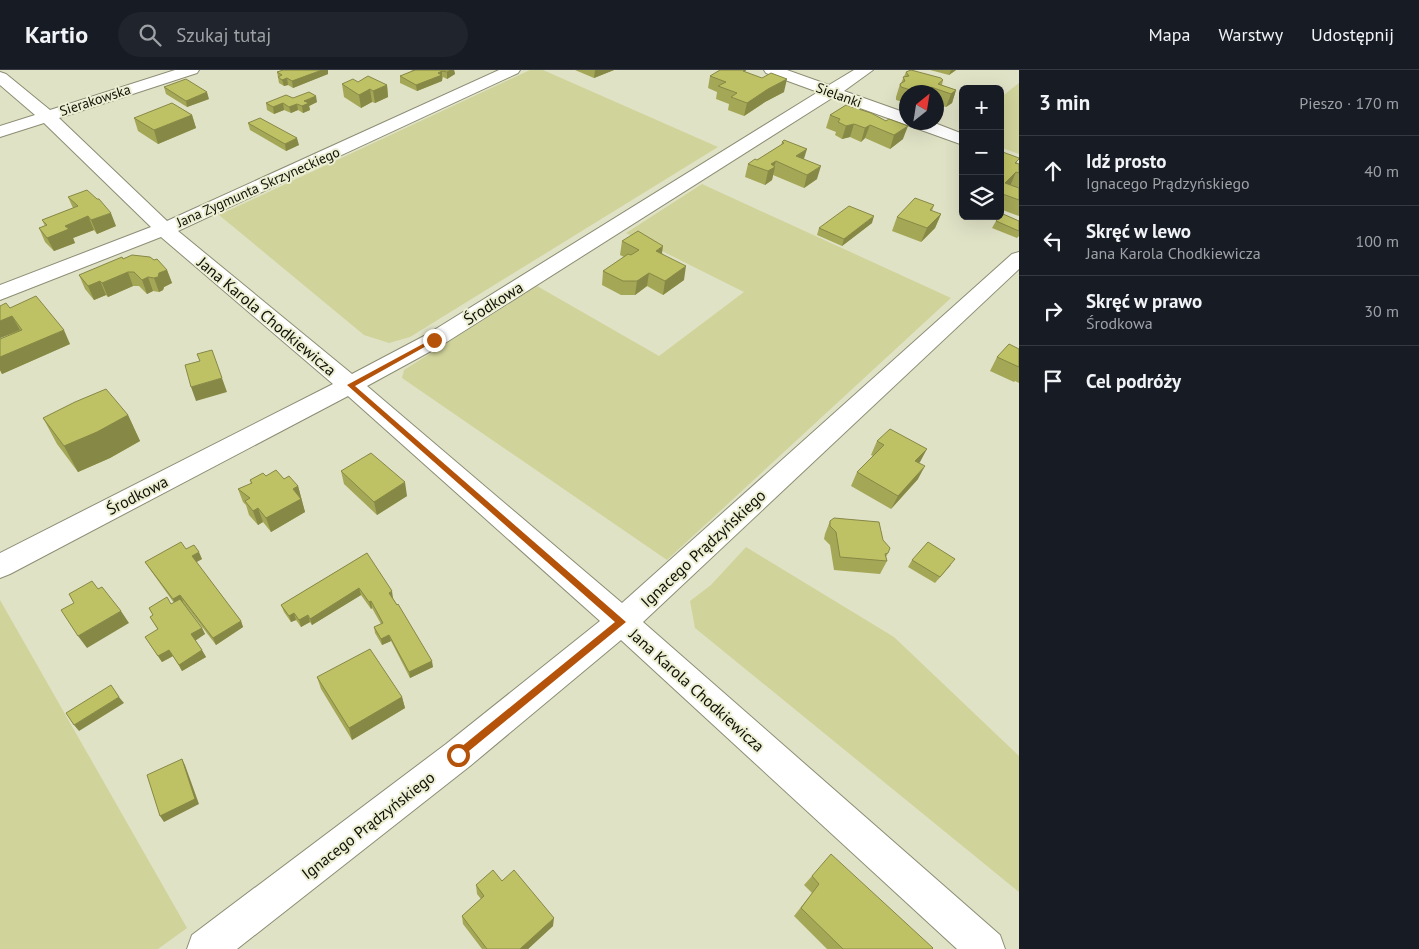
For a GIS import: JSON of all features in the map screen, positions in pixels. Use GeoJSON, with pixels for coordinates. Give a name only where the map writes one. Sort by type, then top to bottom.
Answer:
{"type":"FeatureCollection","features":[{"type":"Feature","properties":{"kind":"street","name":"Sierakowska"},"geometry":{"type":"LineString","coordinates":[[0,132],[191,70]]}},
{"type":"Feature","properties":{"kind":"street","name":"Jana Zygmunta Skrzyneckiego"},"geometry":{"type":"LineString","coordinates":[[0,293],[195,217],[512,70]]}},
{"type":"Feature","properties":{"kind":"street","name":"Sielanki"},"geometry":{"type":"LineString","coordinates":[[772,70],[899,117]]}},
{"type":"Feature","properties":{"kind":"street","name":"Środkowa"},"geometry":{"type":"LineString","coordinates":[[0,566],[434,340],[865,70]]}},
{"type":"Feature","properties":{"kind":"street","name":"Jana Karola Chodkiewicza"},"geometry":{"type":"LineString","coordinates":[[0,76],[30,101],[164,229],[350,385],[622,622],[986,949]]}},
{"type":"Feature","properties":{"kind":"street"},"geometry":{"type":"LineString","coordinates":[[936,130],[959,138]]}},
{"type":"Feature","properties":{"kind":"street","name":"Ignacego Prądzyńskiego"},"geometry":{"type":"LineString","coordinates":[[206,949],[458,755],[622,622],[1019,258]]}},
{"type":"Feature","properties":{"kind":"green space"},"geometry":{"type":"Polygon","coordinates":[[[530,70],[543,70],[718,147],[410,337],[389,343],[364,335],[219,215],[530,70]]]}},
{"type":"Feature","properties":{"kind":"green space"},"geometry":{"type":"Polygon","coordinates":[[[1019,83],[1019,154],[1004,148],[1004,95],[1019,83]]]}},
{"type":"Feature","properties":{"kind":"green space"},"geometry":{"type":"Polygon","coordinates":[[[702,184],[951,298],[667,560],[402,378],[404,370],[537,286],[659,356],[744,292],[626,233],[702,184]]]}},
{"type":"Feature","properties":{"kind":"green space"},"geometry":{"type":"Polygon","coordinates":[[[746,547],[894,637],[1019,756],[1019,892],[695,628],[690,601],[711,585],[746,547]]]}},
{"type":"Feature","properties":{"kind":"green space"},"geometry":{"type":"Polygon","coordinates":[[[0,600],[187,928],[158,949],[0,949],[0,600]]]}},
{"type":"Feature","properties":{"kind":"building"},"geometry":{"type":"Polygon","coordinates":[[[283,70],[322,70],[292,81],[287,78],[282,80],[278,77],[282,75],[277,72],[283,70]]]}},
{"type":"Feature","properties":{"kind":"building"},"geometry":{"type":"Polygon","coordinates":[[[415,70],[451,70],[447,72],[442,71],[438,73],[442,75],[416,85],[400,76],[415,70]]]}},
{"type":"Feature","properties":{"kind":"building"},"geometry":{"type":"Polygon","coordinates":[[[720,70],[746,70],[743,71],[762,78],[771,73],[787,79],[747,103],[731,97],[737,93],[718,86],[726,82],[710,76],[720,70]]]}},
{"type":"Feature","properties":{"kind":"building"},"geometry":{"type":"Polygon","coordinates":[[[911,70],[943,80],[938,84],[941,85],[900,85],[905,81],[903,77],[909,76],[906,72],[911,70]]]}},
{"type":"Feature","properties":{"kind":"building"},"geometry":{"type":"Polygon","coordinates":[[[368,76],[387,85],[373,91],[370,89],[359,95],[342,84],[353,79],[358,82],[368,76]]]}},
{"type":"Feature","properties":{"kind":"building"},"geometry":{"type":"Polygon","coordinates":[[[186,79],[207,92],[186,101],[164,87],[186,79]]]}},
{"type":"Feature","properties":{"kind":"building"},"geometry":{"type":"Polygon","coordinates":[[[944,86],[956,90],[951,94],[944,92],[944,86]]]}},
{"type":"Feature","properties":{"kind":"building"},"geometry":{"type":"Polygon","coordinates":[[[309,92],[316,96],[304,101],[309,103],[302,106],[297,104],[289,107],[283,103],[273,107],[266,103],[286,95],[293,98],[309,92]]]}},
{"type":"Feature","properties":{"kind":"building"},"geometry":{"type":"Polygon","coordinates":[[[172,103],[192,115],[154,130],[134,118],[172,103]]]}},
{"type":"Feature","properties":{"kind":"building"},"geometry":{"type":"Polygon","coordinates":[[[846,105],[871,113],[886,121],[889,119],[899,123],[899,130],[902,130],[894,135],[870,125],[865,128],[854,124],[846,126],[838,122],[840,119],[830,115],[846,105]]]}},
{"type":"Feature","properties":{"kind":"building"},"geometry":{"type":"Polygon","coordinates":[[[260,118],[297,138],[285,144],[248,123],[260,118]]]}},
{"type":"Feature","properties":{"kind":"building"},"geometry":{"type":"Polygon","coordinates":[[[784,140],[807,149],[796,156],[821,166],[807,175],[776,161],[771,164],[775,167],[768,171],[748,164],[784,143],[782,142],[784,140]]]}},
{"type":"Feature","properties":{"kind":"building"},"geometry":{"type":"Polygon","coordinates":[[[1004,152],[1019,158],[1015,163],[1019,164],[1019,173],[1016,172],[1005,183],[1019,188],[1019,200],[1004,194],[1004,152]]]}},
{"type":"Feature","properties":{"kind":"building"},"geometry":{"type":"Polygon","coordinates":[[[87,190],[99,199],[111,213],[91,220],[88,216],[65,226],[69,229],[47,238],[39,228],[47,225],[42,220],[78,206],[68,197],[87,190]]]}},
{"type":"Feature","properties":{"kind":"building"},"geometry":{"type":"Polygon","coordinates":[[[915,198],[934,205],[930,210],[941,214],[927,228],[897,217],[915,198]]]}},
{"type":"Feature","properties":{"kind":"building"},"geometry":{"type":"Polygon","coordinates":[[[849,206],[874,216],[844,239],[819,228],[849,206]]]}},
{"type":"Feature","properties":{"kind":"building"},"geometry":{"type":"Polygon","coordinates":[[[1004,214],[1019,221],[1019,231],[996,221],[1004,220],[1004,214]]]}},
{"type":"Feature","properties":{"kind":"building"},"geometry":{"type":"Polygon","coordinates":[[[638,231],[663,246],[656,251],[686,266],[665,281],[649,273],[637,281],[623,281],[603,271],[628,254],[631,255],[639,250],[622,241],[638,231]]]}},
{"type":"Feature","properties":{"kind":"building"},"geometry":{"type":"Polygon","coordinates":[[[132,255],[157,259],[167,270],[159,273],[158,277],[148,277],[142,280],[134,272],[128,272],[102,283],[100,281],[88,286],[79,275],[122,257],[123,259],[132,255]]]}},
{"type":"Feature","properties":{"kind":"building"},"geometry":{"type":"Polygon","coordinates":[[[36,296],[64,330],[0,357],[0,339],[22,330],[12,316],[0,321],[0,306],[6,303],[10,308],[36,296]]]}},
{"type":"Feature","properties":{"kind":"building"},"geometry":{"type":"Polygon","coordinates":[[[1009,344],[1019,349],[1019,367],[997,357],[1009,344]]]}},
{"type":"Feature","properties":{"kind":"building"},"geometry":{"type":"Polygon","coordinates":[[[212,350],[222,378],[191,387],[185,365],[200,361],[197,354],[212,350]]]}},
{"type":"Feature","properties":{"kind":"building"},"geometry":{"type":"Polygon","coordinates":[[[106,389],[128,415],[97,432],[64,446],[43,418],[106,389]]]}},
{"type":"Feature","properties":{"kind":"building"},"geometry":{"type":"Polygon","coordinates":[[[890,429],[927,449],[915,461],[925,466],[898,496],[857,472],[884,445],[877,441],[890,429]]]}},
{"type":"Feature","properties":{"kind":"building"},"geometry":{"type":"Polygon","coordinates":[[[371,453],[405,482],[374,502],[341,471],[371,453]]]}},
{"type":"Feature","properties":{"kind":"building"},"geometry":{"type":"Polygon","coordinates":[[[276,470],[284,479],[289,476],[298,486],[293,489],[301,499],[266,518],[258,508],[253,511],[245,501],[250,498],[238,489],[252,483],[250,480],[263,473],[266,476],[276,470]]]}},
{"type":"Feature","properties":{"kind":"building"},"geometry":{"type":"Polygon","coordinates":[[[834,518],[879,522],[883,540],[890,548],[888,553],[885,554],[887,561],[840,557],[836,532],[830,526],[830,521],[834,518]]]}},
{"type":"Feature","properties":{"kind":"building"},"geometry":{"type":"Polygon","coordinates":[[[181,542],[186,549],[194,545],[199,552],[192,556],[241,621],[213,638],[180,595],[173,599],[145,562],[181,542]]]}},
{"type":"Feature","properties":{"kind":"building"},"geometry":{"type":"Polygon","coordinates":[[[928,542],[955,559],[940,577],[912,560],[928,542]]]}},
{"type":"Feature","properties":{"kind":"building"},"geometry":{"type":"Polygon","coordinates":[[[367,553],[392,591],[389,593],[398,604],[432,661],[409,672],[389,635],[381,639],[374,627],[383,623],[371,601],[369,602],[359,588],[310,619],[308,615],[299,620],[294,613],[289,616],[281,605],[367,553]]]}},
{"type":"Feature","properties":{"kind":"building"},"geometry":{"type":"Polygon","coordinates":[[[92,581],[98,589],[102,587],[121,611],[78,636],[61,610],[74,603],[69,594],[92,581]]]}},
{"type":"Feature","properties":{"kind":"building"},"geometry":{"type":"Polygon","coordinates":[[[167,597],[171,604],[180,599],[202,628],[191,634],[202,650],[179,665],[169,650],[158,656],[145,637],[158,629],[150,617],[153,615],[149,608],[167,597]]]}},
{"type":"Feature","properties":{"kind":"building"},"geometry":{"type":"Polygon","coordinates":[[[370,649],[402,697],[349,728],[317,677],[370,649]]]}},
{"type":"Feature","properties":{"kind":"building"},"geometry":{"type":"Polygon","coordinates":[[[111,685],[119,697],[74,725],[66,713],[111,685]]]}},
{"type":"Feature","properties":{"kind":"building"},"geometry":{"type":"Polygon","coordinates":[[[182,759],[195,799],[160,816],[147,775],[182,759]]]}},
{"type":"Feature","properties":{"kind":"building"},"geometry":{"type":"Polygon","coordinates":[[[831,854],[933,948],[843,949],[801,908],[819,884],[812,876],[831,854]]]}},
{"type":"Feature","properties":{"kind":"building"},"geometry":{"type":"Polygon","coordinates":[[[493,870],[502,881],[514,870],[554,918],[520,949],[487,949],[462,916],[484,896],[476,885],[493,870]]]}},
{"type":"Feature","properties":{"kind":"route"},"geometry":{"type":"LineString","coordinates":[[434,340],[350,385],[622,622],[458,755]]}}]}
